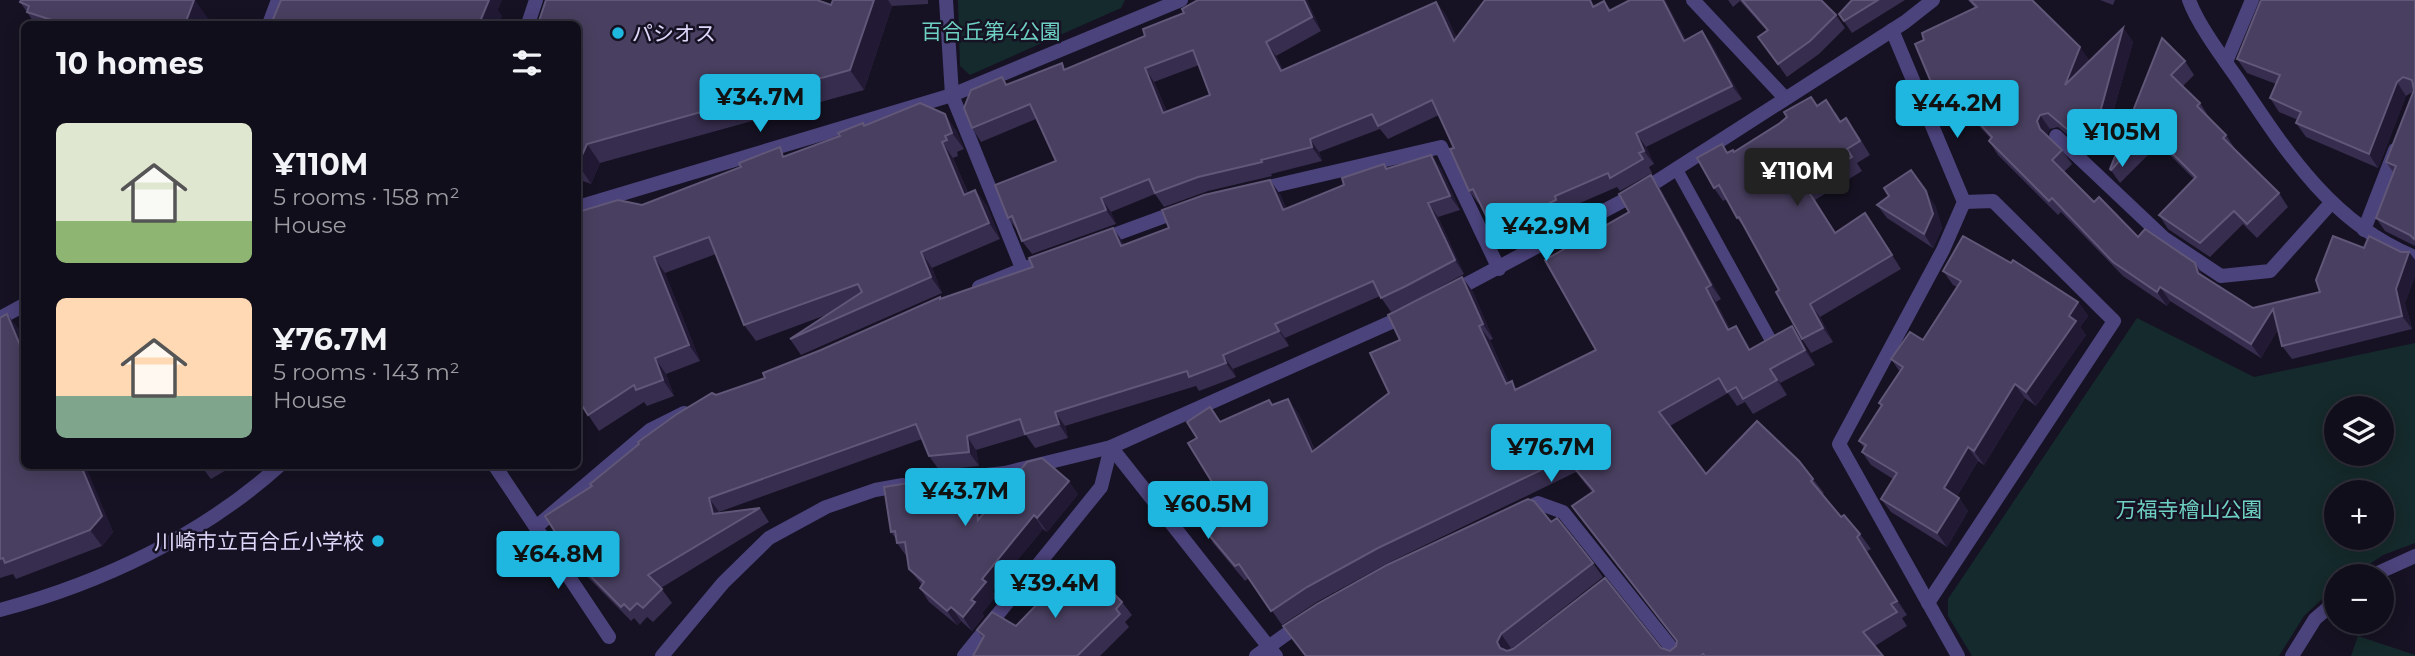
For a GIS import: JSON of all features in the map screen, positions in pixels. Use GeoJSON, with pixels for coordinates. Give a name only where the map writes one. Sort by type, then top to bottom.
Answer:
{"type":"FeatureCollection","features":[{"type":"Feature","properties":{"kind":"street"},"geometry":{"type":"LineString","coordinates":[[270,21],[278,0]]}},
{"type":"Feature","properties":{"kind":"street"},"geometry":{"type":"LineString","coordinates":[[529,21],[536,0]]}},
{"type":"Feature","properties":{"kind":"street"},"geometry":{"type":"LineString","coordinates":[[946,0],[952,95],[1022,268]]}},
{"type":"Feature","properties":{"kind":"street"},"geometry":{"type":"LineString","coordinates":[[581,206],[952,95],[1181,0]]}},
{"type":"Feature","properties":{"kind":"street"},"geometry":{"type":"LineString","coordinates":[[1693,0],[1785,98]]}},
{"type":"Feature","properties":{"kind":"street"},"geometry":{"type":"LineString","coordinates":[[940,480],[1005,473],[1111,447],[1425,306],[1645,189],[1892,30],[1933,0]]}},
{"type":"Feature","properties":{"kind":"street"},"geometry":{"type":"LineString","coordinates":[[2189,0],[2226,62],[2273,131],[2331,203],[2389,247],[2415,257]]}},
{"type":"Feature","properties":{"kind":"street"},"geometry":{"type":"LineString","coordinates":[[2226,62],[2252,0]]}},
{"type":"Feature","properties":{"kind":"street"},"geometry":{"type":"LineString","coordinates":[[1892,30],[1964,201],[1943,250],[1839,444],[1958,656]]}},
{"type":"Feature","properties":{"kind":"street"},"geometry":{"type":"LineString","coordinates":[[2056,136],[2164,238],[2221,276],[2270,271],[2331,203]]}},
{"type":"Feature","properties":{"kind":"street"},"geometry":{"type":"LineString","coordinates":[[2364,230],[2401,136]]}},
{"type":"Feature","properties":{"kind":"street"},"geometry":{"type":"LineString","coordinates":[[1238,194],[1440,148],[1499,269]]}},
{"type":"Feature","properties":{"kind":"street"},"geometry":{"type":"LineString","coordinates":[[1928,603],[2114,321],[1993,201],[1964,201]]}},
{"type":"Feature","properties":{"kind":"street"},"geometry":{"type":"LineString","coordinates":[[1085,245],[1199,205]]}},
{"type":"Feature","properties":{"kind":"street"},"geometry":{"type":"LineString","coordinates":[[964,294],[1060,254]]}},
{"type":"Feature","properties":{"kind":"street"},"geometry":{"type":"LineString","coordinates":[[0,318],[21,307]]}},
{"type":"Feature","properties":{"kind":"street"},"geometry":{"type":"LineString","coordinates":[[536,527],[650,430],[695,407]]}},
{"type":"Feature","properties":{"kind":"street"},"geometry":{"type":"LineString","coordinates":[[1111,447],[1273,651]]}},
{"type":"Feature","properties":{"kind":"street"},"geometry":{"type":"LineString","coordinates":[[964,656],[1101,487],[1111,447]]}},
{"type":"Feature","properties":{"kind":"street"},"geometry":{"type":"LineString","coordinates":[[0,610],[63,592],[138,559],[252,490],[276,469]]}},
{"type":"Feature","properties":{"kind":"street"},"geometry":{"type":"LineString","coordinates":[[497,469],[609,637]]}},
{"type":"Feature","properties":{"kind":"street"},"geometry":{"type":"LineString","coordinates":[[662,656],[723,583],[769,538],[825,507],[875,490],[914,483]]}},
{"type":"Feature","properties":{"kind":"street"},"geometry":{"type":"LineString","coordinates":[[1503,519],[1538,503],[1563,513],[1610,583],[1678,656]]}},
{"type":"Feature","properties":{"kind":"street"},"geometry":{"type":"LineString","coordinates":[[2394,566],[2415,556]]}},
{"type":"Feature","properties":{"kind":"street"},"geometry":{"type":"LineString","coordinates":[[2292,656],[2315,619],[2324,611]]}},
{"type":"Feature","properties":{"kind":"street"},"geometry":{"type":"LineString","coordinates":[[1256,656],[1273,651],[1313,615]]}},
{"type":"Feature","properties":{"kind":"lane"},"geometry":{"type":"LineString","coordinates":[[1676,168],[1774,346]]}},
{"type":"Feature","properties":{"kind":"green space","name":"百合丘第4公園"},"geometry":{"type":"Polygon","coordinates":[[[958,0],[1125,0],[1121,8],[970,75],[960,66],[958,0]]]}},
{"type":"Feature","properties":{"kind":"green space","name":"万福寺檜山公園"},"geometry":{"type":"Polygon","coordinates":[[[2137,318],[2254,377],[2415,343],[2415,543],[2383,555],[2370,564],[2324,564],[2324,597],[2304,616],[2279,656],[1972,656],[1948,616],[1948,599],[2137,318]]]}},
{"type":"Feature","properties":{"kind":"green space"},"geometry":{"type":"Polygon","coordinates":[[[2358,636],[2415,655],[2415,656],[2351,656],[2358,636]]]}},
{"type":"Feature","properties":{"kind":"building"},"geometry":{"type":"Polygon","coordinates":[[[194,0],[186,21],[55,21],[27,12],[29,6],[20,2],[194,0]]]}},
{"type":"Feature","properties":{"kind":"building"},"geometry":{"type":"Polygon","coordinates":[[[281,0],[489,0],[480,21],[272,21],[281,0]]]}},
{"type":"Feature","properties":{"kind":"building"},"geometry":{"type":"Polygon","coordinates":[[[546,0],[817,0],[831,5],[833,0],[874,0],[850,70],[587,144],[581,157],[581,21],[539,21],[546,0]]]}},
{"type":"Feature","properties":{"kind":"building"},"geometry":{"type":"Polygon","coordinates":[[[1198,0],[1304,0],[1312,17],[1266,42],[1281,71],[1436,2],[1454,41],[1485,0],[1590,0],[1593,7],[1604,1],[1609,11],[1630,0],[1663,0],[1684,41],[1702,31],[1732,86],[1636,133],[1644,151],[1639,153],[1643,159],[1610,178],[1608,173],[1555,196],[1556,200],[1493,230],[1473,189],[1469,191],[1450,149],[1454,148],[1432,100],[1378,126],[1372,114],[1310,139],[1312,147],[1198,177],[1155,193],[1149,179],[1101,198],[1106,210],[1022,241],[1012,216],[1008,218],[995,185],[1056,161],[1030,104],[972,128],[964,108],[971,90],[1002,77],[1006,85],[1062,63],[1064,70],[1145,36],[1143,29],[1184,13],[1182,9],[1198,0]],[[1193,50],[1145,68],[1163,113],[1210,95],[1193,50]]]}},
{"type":"Feature","properties":{"kind":"building"},"geometry":{"type":"Polygon","coordinates":[[[1742,0],[1821,0],[1836,15],[1810,41],[1778,64],[1758,37],[1768,30],[1742,0]]]}},
{"type":"Feature","properties":{"kind":"building"},"geometry":{"type":"Polygon","coordinates":[[[1852,0],[1878,0],[1844,21],[1839,14],[1852,0]]]}},
{"type":"Feature","properties":{"kind":"building"},"geometry":{"type":"Polygon","coordinates":[[[1970,0],[2032,0],[2080,47],[2065,85],[2123,28],[2095,131],[2088,124],[2075,136],[2048,113],[2040,115],[2037,121],[2040,129],[2062,150],[2052,160],[2094,202],[2099,197],[2138,237],[2145,229],[2195,263],[2198,273],[2253,308],[2320,292],[2316,280],[2333,236],[2364,248],[2369,236],[2401,252],[2409,252],[2396,289],[2402,316],[2282,346],[2273,309],[2251,344],[2160,287],[2157,292],[2113,262],[2052,198],[2049,201],[1989,141],[1992,137],[1962,104],[1944,113],[1915,44],[1924,40],[1922,33],[1977,7],[1970,0]]]}},
{"type":"Feature","properties":{"kind":"building"},"geometry":{"type":"Polygon","coordinates":[[[2261,0],[2415,0],[2414,239],[2376,218],[2396,166],[2386,162],[2414,90],[2412,80],[2403,77],[2397,82],[2369,154],[2296,123],[2301,112],[2270,98],[2280,75],[2237,59],[2261,0]]]}},
{"type":"Feature","properties":{"kind":"building"},"geometry":{"type":"Polygon","coordinates":[[[2162,38],[2185,61],[2171,75],[2200,103],[2197,106],[2226,135],[2223,138],[2279,193],[2247,224],[2234,211],[2200,243],[2159,215],[2196,177],[2149,130],[2110,169],[2162,38]]]}},
{"type":"Feature","properties":{"kind":"building"},"geometry":{"type":"Polygon","coordinates":[[[1811,97],[1817,106],[1826,100],[1840,122],[1846,118],[1860,141],[1847,149],[1852,157],[1805,186],[1835,233],[1865,213],[1892,255],[1810,304],[1823,328],[1802,339],[1739,217],[1737,218],[1719,185],[1714,188],[1697,158],[1722,144],[1727,153],[1733,150],[1734,152],[1780,123],[1787,117],[1784,112],[1811,97]]]}},
{"type":"Feature","properties":{"kind":"building"},"geometry":{"type":"Polygon","coordinates":[[[920,103],[945,114],[952,133],[945,136],[947,140],[942,142],[964,195],[975,190],[989,223],[921,252],[931,277],[790,339],[862,292],[858,284],[744,325],[709,237],[654,257],[689,345],[655,358],[663,380],[636,390],[634,385],[588,415],[581,404],[581,211],[618,200],[642,205],[741,167],[739,163],[780,147],[783,157],[840,136],[838,133],[863,123],[864,126],[920,103]]]}},
{"type":"Feature","properties":{"kind":"building"},"geometry":{"type":"Polygon","coordinates":[[[1431,155],[1450,196],[1428,203],[1455,260],[1381,298],[1373,281],[1275,324],[1279,331],[1223,355],[1226,363],[1189,377],[1187,371],[1055,412],[1059,424],[1025,434],[1020,419],[967,436],[969,452],[929,456],[916,424],[709,498],[713,514],[760,508],[648,575],[662,589],[643,608],[637,603],[630,610],[624,604],[621,607],[562,547],[564,546],[545,516],[592,486],[590,484],[639,444],[638,442],[712,393],[716,395],[765,378],[763,373],[940,297],[1033,267],[1029,258],[1113,228],[1121,246],[1169,228],[1162,210],[1204,195],[1270,180],[1283,210],[1344,185],[1342,178],[1384,164],[1386,169],[1431,155]]]}},
{"type":"Feature","properties":{"kind":"building"},"geometry":{"type":"Polygon","coordinates":[[[1911,170],[1926,191],[1933,214],[1924,234],[1877,205],[1889,196],[1884,188],[1911,170]]]}},
{"type":"Feature","properties":{"kind":"building"},"geometry":{"type":"Polygon","coordinates":[[[1651,175],[1711,285],[1706,288],[1728,330],[1736,326],[1749,350],[1792,326],[1805,350],[1770,369],[1777,380],[1743,399],[1736,387],[1727,392],[1719,378],[1659,412],[1706,474],[1757,421],[1799,461],[1813,479],[1811,481],[1841,517],[1844,515],[1860,534],[1857,537],[1897,601],[1891,604],[1897,612],[1863,632],[1883,656],[1306,656],[1283,626],[1387,565],[1528,499],[1534,501],[1551,522],[1557,518],[1593,563],[1501,634],[1497,642],[1500,648],[1507,651],[1513,649],[1605,578],[1661,648],[1670,651],[1676,646],[1677,641],[1572,506],[1594,491],[1566,458],[1378,548],[1307,587],[1271,611],[1239,564],[1235,566],[1204,529],[1228,508],[1188,443],[1197,438],[1187,422],[1210,407],[1220,422],[1269,400],[1272,405],[1288,399],[1312,452],[1389,393],[1370,353],[1400,340],[1388,315],[1462,277],[1483,324],[1479,326],[1506,384],[1512,381],[1515,390],[1596,350],[1545,260],[1629,212],[1619,194],[1651,175]]]}},
{"type":"Feature","properties":{"kind":"building"},"geometry":{"type":"Polygon","coordinates":[[[1963,236],[2011,263],[2013,260],[2078,302],[2069,316],[2076,321],[2026,392],[2015,384],[1974,451],[1968,447],[1944,488],[1959,498],[1937,533],[1881,499],[1897,473],[1862,452],[1866,445],[1859,441],[1882,405],[1879,403],[1903,367],[1891,359],[1910,332],[1923,340],[1961,281],[1943,271],[1963,236]]]}},
{"type":"Feature","properties":{"kind":"building"},"geometry":{"type":"Polygon","coordinates":[[[7,314],[21,348],[21,469],[82,469],[102,516],[90,530],[5,563],[3,558],[0,559],[0,318],[7,314]]]}},
{"type":"Feature","properties":{"kind":"building"},"geometry":{"type":"Polygon","coordinates":[[[1042,458],[1069,481],[1037,518],[1034,515],[982,579],[986,582],[971,600],[975,602],[963,617],[951,607],[947,611],[920,588],[924,582],[909,569],[905,542],[897,543],[895,531],[891,532],[884,487],[938,478],[937,475],[972,471],[978,520],[1027,462],[1042,458]]]}},
{"type":"Feature","properties":{"kind":"building"},"geometry":{"type":"Polygon","coordinates":[[[1082,561],[1122,602],[1116,609],[1120,614],[1077,656],[973,656],[984,636],[977,630],[992,612],[1016,626],[1082,561]]]}},
{"type":"Feature","properties":{"kind":"place","name":"パシオス"},"geometry":{"type":"Point","coordinates":[618,33]}},
{"type":"Feature","properties":{"kind":"place","name":"川崎市立百合丘小学校"},"geometry":{"type":"Point","coordinates":[378,541]}}]}
